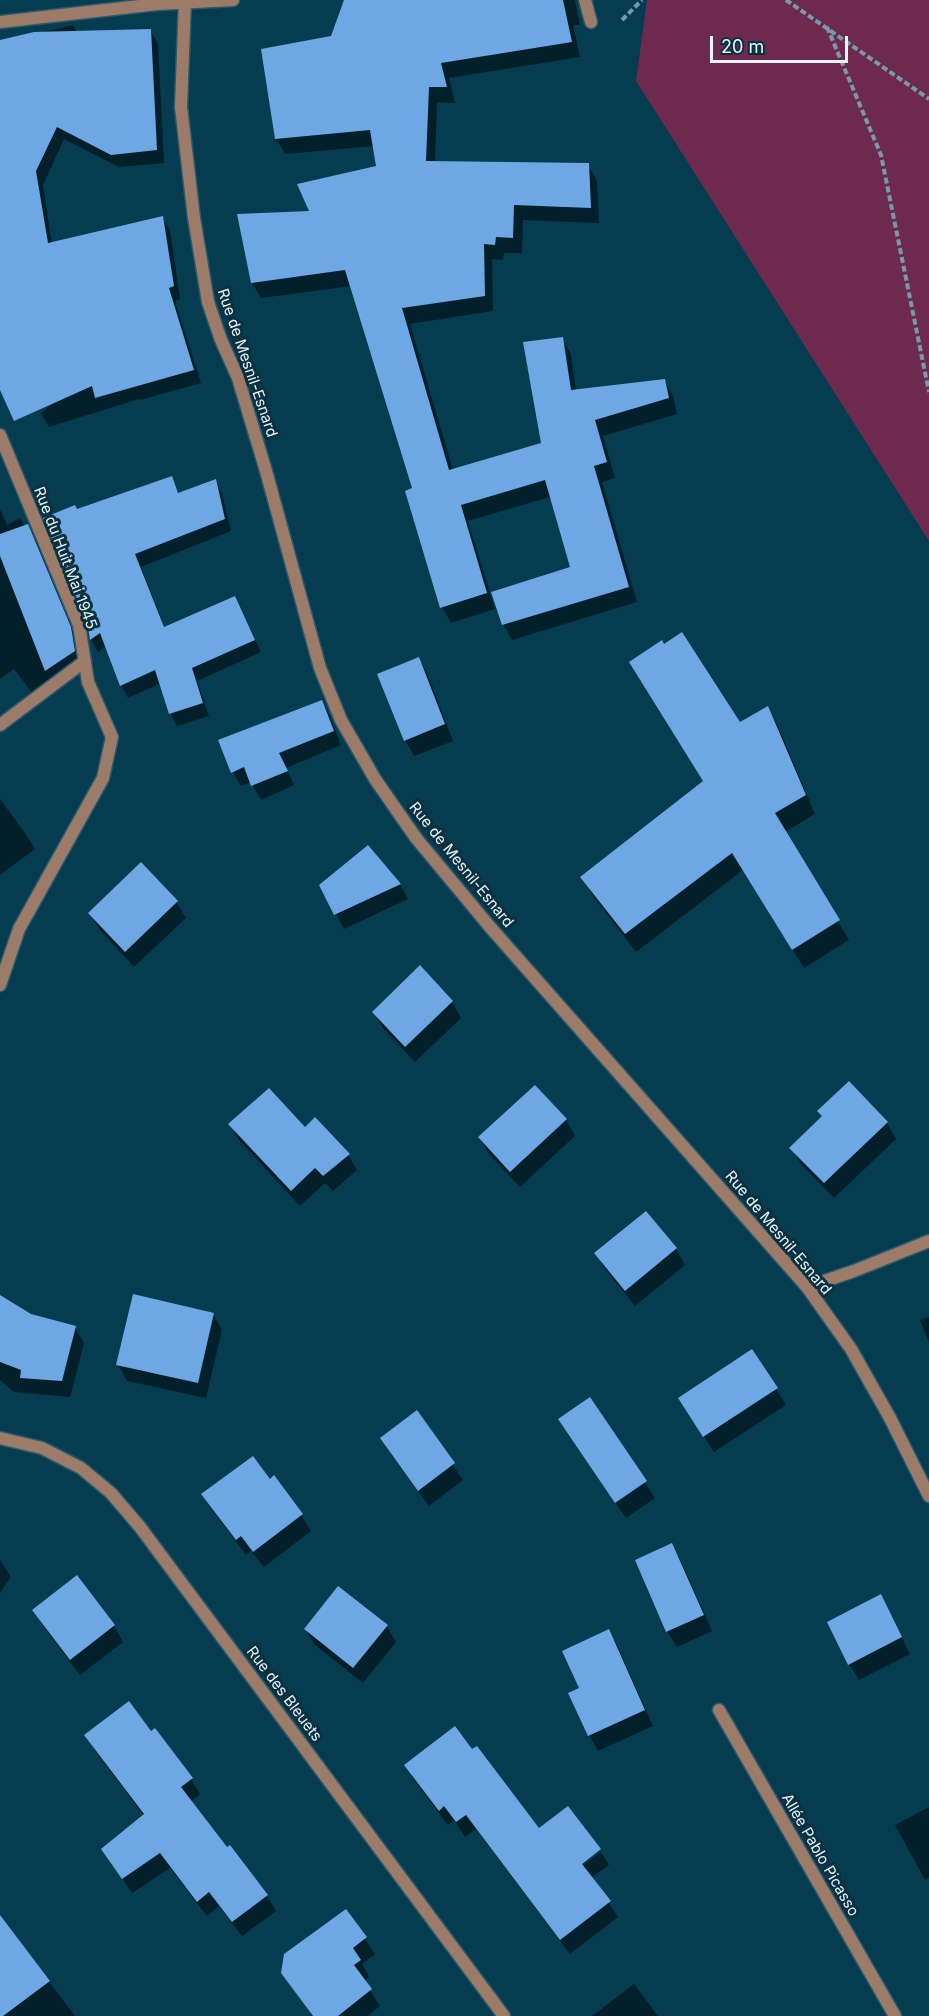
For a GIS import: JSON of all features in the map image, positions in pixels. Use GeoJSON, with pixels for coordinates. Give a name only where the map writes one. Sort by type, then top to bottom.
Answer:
{"type":"FeatureCollection","features":[{"type":"Feature","properties":{"kind":"street"},"geometry":{"type":"LineString","coordinates":[[0,22],[185,1],[210,3],[233,0]]}},
{"type":"Feature","properties":{"kind":"street"},"geometry":{"type":"LineString","coordinates":[[585,0],[591,22]]}},
{"type":"Feature","properties":{"kind":"street","name":"Rue de Mesnil-Esnard"},"geometry":{"type":"LineString","coordinates":[[185,1],[182,107],[194,218],[208,302],[241,389],[320,668],[341,720],[375,779],[416,838],[490,927],[807,1287],[851,1349],[890,1418],[929,1496]]}},
{"type":"Feature","properties":{"kind":"street","name":"Rue du Huit Mai 1945"},"geometry":{"type":"LineString","coordinates":[[0,435],[79,625],[88,682],[112,737],[103,778],[19,929],[0,985]]}},
{"type":"Feature","properties":{"kind":"street"},"geometry":{"type":"LineString","coordinates":[[0,725],[85,661]]}},
{"type":"Feature","properties":{"kind":"street"},"geometry":{"type":"LineString","coordinates":[[807,1287],[929,1241]]}},
{"type":"Feature","properties":{"kind":"street","name":"Rue des Bleuets"},"geometry":{"type":"LineString","coordinates":[[0,1438],[42,1448],[81,1468],[111,1493],[140,1527],[504,2016]]}},
{"type":"Feature","properties":{"kind":"street","name":"Allée Pablo Picasso"},"geometry":{"type":"LineString","coordinates":[[719,1710],[895,2016]]}},
{"type":"Feature","properties":{"kind":"path"},"geometry":{"type":"LineString","coordinates":[[786,0],[929,99]]}},
{"type":"Feature","properties":{"kind":"path"},"geometry":{"type":"LineString","coordinates":[[827,27],[882,156],[929,392]]}},
{"type":"Feature","properties":{"kind":"shaded area"},"geometry":{"type":"Polygon","coordinates":[[[647,0],[929,0],[929,541],[636,81],[647,0]]]}},
{"type":"Feature","properties":{"kind":"building"},"geometry":{"type":"Polygon","coordinates":[[[344,0],[563,0],[572,42],[441,63],[447,87],[429,87],[426,161],[589,163],[591,208],[514,205],[513,238],[496,237],[495,245],[484,244],[485,296],[402,308],[449,470],[541,443],[523,342],[563,337],[571,390],[665,379],[669,398],[595,420],[607,462],[594,466],[629,587],[502,625],[491,592],[570,567],[545,480],[461,505],[487,593],[440,608],[405,491],[412,488],[345,270],[251,283],[237,214],[309,211],[297,184],[376,166],[370,130],[275,139],[261,49],[331,36],[344,0]]]}},
{"type":"Feature","properties":{"kind":"building"},"geometry":{"type":"Polygon","coordinates":[[[151,29],[157,150],[111,155],[57,127],[36,171],[48,243],[163,216],[174,286],[169,288],[194,370],[95,398],[92,386],[14,421],[0,390],[0,40],[34,32],[151,29]]]}},
{"type":"Feature","properties":{"kind":"building"},"geometry":{"type":"Polygon","coordinates":[[[172,476],[178,493],[216,479],[225,519],[135,554],[164,627],[235,596],[255,640],[192,668],[203,703],[169,714],[155,670],[120,686],[100,633],[90,640],[87,622],[43,518],[75,505],[77,509],[172,476]]]}},
{"type":"Feature","properties":{"kind":"building"},"geometry":{"type":"Polygon","coordinates":[[[28,524],[71,627],[75,651],[45,671],[0,556],[0,534],[28,524]]]}},
{"type":"Feature","properties":{"kind":"building"},"geometry":{"type":"Polygon","coordinates":[[[682,632],[740,722],[768,706],[806,795],[775,813],[840,920],[792,950],[732,853],[625,934],[580,877],[703,781],[629,662],[662,640],[664,644],[682,632]]]}},
{"type":"Feature","properties":{"kind":"building"},"geometry":{"type":"Polygon","coordinates":[[[419,657],[445,724],[404,741],[377,674],[419,657]]]}},
{"type":"Feature","properties":{"kind":"building"},"geometry":{"type":"Polygon","coordinates":[[[322,700],[334,731],[279,753],[288,771],[251,786],[244,767],[231,773],[218,740],[322,700]]]}},
{"type":"Feature","properties":{"kind":"building"},"geometry":{"type":"Polygon","coordinates":[[[368,845],[401,884],[334,915],[319,885],[368,845]]]}},
{"type":"Feature","properties":{"kind":"building"},"geometry":{"type":"Polygon","coordinates":[[[141,862],[178,901],[125,952],[88,913],[141,862]]]}},
{"type":"Feature","properties":{"kind":"building"},"geometry":{"type":"Polygon","coordinates":[[[420,965],[453,1001],[405,1047],[372,1012],[420,965]]]}},
{"type":"Feature","properties":{"kind":"building"},"geometry":{"type":"Polygon","coordinates":[[[849,1081],[888,1122],[824,1183],[789,1148],[822,1116],[817,1111],[849,1081]]]}},
{"type":"Feature","properties":{"kind":"building"},"geometry":{"type":"Polygon","coordinates":[[[535,1085],[567,1119],[510,1172],[478,1137],[535,1085]]]}},
{"type":"Feature","properties":{"kind":"building"},"geometry":{"type":"Polygon","coordinates":[[[269,1088],[305,1127],[315,1117],[350,1154],[323,1176],[315,1168],[291,1191],[228,1124],[269,1088]]]}},
{"type":"Feature","properties":{"kind":"building"},"geometry":{"type":"Polygon","coordinates":[[[646,1211],[677,1248],[625,1291],[594,1253],[646,1211]]]}},
{"type":"Feature","properties":{"kind":"building"},"geometry":{"type":"Polygon","coordinates":[[[133,1294],[214,1313],[198,1383],[116,1365],[133,1294]]]}},
{"type":"Feature","properties":{"kind":"building"},"geometry":{"type":"Polygon","coordinates":[[[0,1295],[31,1314],[76,1326],[62,1381],[20,1378],[21,1370],[0,1362],[0,1295]]]}},
{"type":"Feature","properties":{"kind":"building"},"geometry":{"type":"Polygon","coordinates":[[[752,1349],[778,1388],[703,1437],[678,1398],[752,1349]]]}},
{"type":"Feature","properties":{"kind":"building"},"geometry":{"type":"Polygon","coordinates":[[[590,1397],[647,1481],[615,1503],[558,1419],[590,1397]]]}},
{"type":"Feature","properties":{"kind":"building"},"geometry":{"type":"Polygon","coordinates":[[[417,1410],[455,1463],[418,1491],[380,1438],[417,1410]]]}},
{"type":"Feature","properties":{"kind":"building"},"geometry":{"type":"Polygon","coordinates":[[[253,1456],[270,1479],[274,1475],[303,1514],[253,1552],[241,1536],[236,1540],[201,1494],[253,1456]]]}},
{"type":"Feature","properties":{"kind":"building"},"geometry":{"type":"Polygon","coordinates":[[[672,1543],[704,1615],[666,1632],[635,1560],[672,1543]]]}},
{"type":"Feature","properties":{"kind":"building"},"geometry":{"type":"Polygon","coordinates":[[[77,1575],[115,1625],[70,1660],[32,1610],[77,1575]]]}},
{"type":"Feature","properties":{"kind":"building"},"geometry":{"type":"Polygon","coordinates":[[[338,1586],[388,1625],[353,1668],[304,1629],[338,1586]]]}},
{"type":"Feature","properties":{"kind":"building"},"geometry":{"type":"Polygon","coordinates":[[[881,1594],[902,1637],[848,1665],[827,1622],[881,1594]]]}},
{"type":"Feature","properties":{"kind":"building"},"geometry":{"type":"Polygon","coordinates":[[[609,1629],[645,1710],[588,1736],[568,1693],[579,1688],[562,1651],[609,1629]]]}},
{"type":"Feature","properties":{"kind":"building"},"geometry":{"type":"Polygon","coordinates":[[[129,1701],[151,1731],[155,1728],[193,1778],[181,1787],[227,1847],[230,1845],[268,1895],[232,1922],[209,1892],[197,1902],[160,1853],[122,1879],[101,1849],[144,1814],[84,1735],[129,1701]]]}},
{"type":"Feature","properties":{"kind":"building"},"geometry":{"type":"Polygon","coordinates":[[[455,1726],[472,1749],[477,1746],[539,1828],[568,1806],[601,1849],[582,1864],[611,1901],[560,1940],[466,1815],[456,1822],[444,1806],[439,1811],[404,1765],[455,1726]]]}},
{"type":"Feature","properties":{"kind":"building"},"geometry":{"type":"Polygon","coordinates":[[[346,1909],[367,1937],[353,1948],[361,1960],[354,1965],[372,1989],[338,2016],[313,2016],[281,1973],[284,1954],[346,1909]]]}},
{"type":"Feature","properties":{"kind":"building"},"geometry":{"type":"Polygon","coordinates":[[[0,1915],[50,1981],[3,2016],[0,2016],[0,1915]]]}}]}
